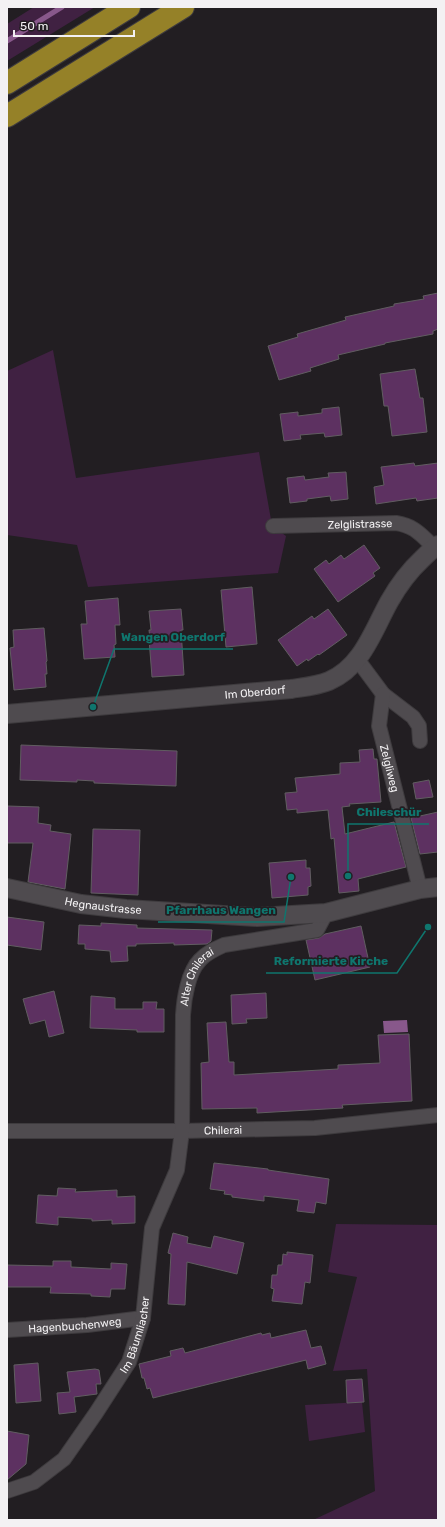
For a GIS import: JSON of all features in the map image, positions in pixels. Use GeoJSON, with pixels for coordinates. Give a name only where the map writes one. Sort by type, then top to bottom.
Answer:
{"type":"FeatureCollection","features":[{"type":"Feature","properties":{"kind":"highway"},"geometry":{"type":"LineString","coordinates":[[7,83],[129,7]]}},
{"type":"Feature","properties":{"kind":"highway"},"geometry":{"type":"LineString","coordinates":[[7,116],[183,7]]}},
{"type":"Feature","properties":{"kind":"street","name":"Zelglistrasse"},"geometry":{"type":"LineString","coordinates":[[273,526],[396,523],[408,525],[436,546]]}},
{"type":"Feature","properties":{"kind":"street","name":"Im Oberdorf"},"geometry":{"type":"LineString","coordinates":[[7,714],[245,693],[318,685],[330,681],[341,674],[365,649],[390,601],[408,572],[436,546]]}},
{"type":"Feature","properties":{"kind":"street"},"geometry":{"type":"LineString","coordinates":[[357,659],[383,694],[413,717],[419,726],[420,741]]}},
{"type":"Feature","properties":{"kind":"street","name":"Zelgliweg"},"geometry":{"type":"LineString","coordinates":[[383,694],[379,726],[420,890]]}},
{"type":"Feature","properties":{"kind":"street","name":"Hegnaustrasse"},"geometry":{"type":"LineString","coordinates":[[7,888],[81,904],[257,917],[326,913],[438,887]]}},
{"type":"Feature","properties":{"kind":"street","name":"Alter Chilerai"},"geometry":{"type":"LineString","coordinates":[[182,1132],[184,1002],[190,978],[198,961],[210,952],[224,945],[317,930],[326,913]]}},
{"type":"Feature","properties":{"kind":"street","name":"Chilerai"},"geometry":{"type":"LineString","coordinates":[[7,1131],[182,1132],[315,1128],[438,1115]]}},
{"type":"Feature","properties":{"kind":"street","name":"Im Bäumliacher"},"geometry":{"type":"LineString","coordinates":[[7,1491],[34,1482],[64,1460],[129,1362],[143,1318],[152,1228],[177,1170],[182,1132]]}},
{"type":"Feature","properties":{"kind":"street","name":"Hagenbuchenweg"},"geometry":{"type":"LineString","coordinates":[[7,1330],[87,1325],[143,1318]]}},
{"type":"Feature","properties":{"kind":"shaded area"},"geometry":{"type":"Polygon","coordinates":[[[34,7],[95,7],[7,61],[7,24],[34,7]]]}},
{"type":"Feature","properties":{"kind":"shaded area"},"geometry":{"type":"Polygon","coordinates":[[[53,350],[76,478],[259,452],[273,531],[279,531],[286,536],[278,573],[88,587],[77,545],[7,535],[7,371],[53,350]]]}},
{"type":"Feature","properties":{"kind":"shaded area"},"geometry":{"type":"Polygon","coordinates":[[[407,1020],[408,1032],[384,1033],[383,1021],[407,1020]]]}},
{"type":"Feature","properties":{"kind":"shaded area"},"geometry":{"type":"Polygon","coordinates":[[[336,1224],[438,1225],[438,1520],[313,1520],[375,1491],[367,1369],[333,1371],[357,1277],[328,1272],[336,1224]]]}},
{"type":"Feature","properties":{"kind":"shaded area"},"geometry":{"type":"Polygon","coordinates":[[[362,1402],[365,1432],[309,1441],[305,1405],[362,1402]]]}},
{"type":"Feature","properties":{"kind":"building"},"geometry":{"type":"Polygon","coordinates":[[[438,293],[438,329],[433,331],[433,334],[385,343],[338,355],[339,359],[310,368],[311,371],[279,380],[268,346],[298,337],[297,334],[346,320],[345,317],[394,306],[394,304],[424,299],[423,296],[438,293]]]}},
{"type":"Feature","properties":{"kind":"building"},"geometry":{"type":"Polygon","coordinates":[[[415,369],[420,398],[423,398],[427,432],[392,436],[388,406],[384,406],[380,374],[415,369]]]}},
{"type":"Feature","properties":{"kind":"building"},"geometry":{"type":"Polygon","coordinates":[[[339,407],[342,435],[325,437],[324,433],[300,435],[301,439],[284,441],[280,414],[298,412],[298,416],[322,413],[322,409],[339,407]]]}},
{"type":"Feature","properties":{"kind":"building"},"geometry":{"type":"Polygon","coordinates":[[[414,463],[415,466],[438,463],[438,498],[417,501],[416,498],[376,504],[374,487],[384,485],[381,467],[414,463]]]}},
{"type":"Feature","properties":{"kind":"building"},"geometry":{"type":"Polygon","coordinates":[[[346,472],[348,499],[331,501],[330,496],[290,503],[287,478],[304,476],[305,480],[329,477],[328,473],[346,472]]]}},
{"type":"Feature","properties":{"kind":"building"},"geometry":{"type":"Polygon","coordinates":[[[364,545],[380,568],[373,573],[375,576],[338,602],[314,569],[326,560],[329,564],[341,555],[344,559],[364,545]]]}},
{"type":"Feature","properties":{"kind":"building"},"geometry":{"type":"Polygon","coordinates":[[[252,587],[257,644],[226,647],[221,590],[252,587]]]}},
{"type":"Feature","properties":{"kind":"building"},"geometry":{"type":"Polygon","coordinates":[[[118,598],[120,625],[115,625],[115,657],[84,659],[81,624],[87,624],[85,601],[118,598]]]}},
{"type":"Feature","properties":{"kind":"building"},"geometry":{"type":"Polygon","coordinates":[[[181,609],[184,675],[152,677],[149,639],[149,630],[151,630],[149,611],[181,609]]]}},
{"type":"Feature","properties":{"kind":"building"},"geometry":{"type":"Polygon","coordinates":[[[328,609],[347,635],[319,655],[318,654],[308,661],[307,659],[297,666],[278,640],[312,616],[314,619],[328,609]]]}},
{"type":"Feature","properties":{"kind":"building"},"geometry":{"type":"Polygon","coordinates":[[[44,628],[47,661],[47,674],[45,674],[46,687],[14,690],[10,648],[14,647],[13,630],[44,628]]]}},
{"type":"Feature","properties":{"kind":"building"},"geometry":{"type":"Polygon","coordinates":[[[21,745],[177,751],[176,786],[94,783],[94,781],[77,780],[77,782],[20,780],[21,745]]]}},
{"type":"Feature","properties":{"kind":"building"},"geometry":{"type":"Polygon","coordinates":[[[373,749],[374,759],[377,759],[381,802],[349,804],[350,806],[342,807],[345,834],[394,822],[406,867],[358,879],[359,891],[339,893],[334,838],[331,839],[328,810],[297,813],[297,809],[287,810],[285,793],[297,792],[295,778],[340,774],[340,763],[360,762],[359,750],[373,749]]]}},
{"type":"Feature","properties":{"kind":"building"},"geometry":{"type":"Polygon","coordinates":[[[429,780],[433,797],[416,799],[413,783],[429,780]]]}},
{"type":"Feature","properties":{"kind":"building"},"geometry":{"type":"Polygon","coordinates":[[[7,806],[39,807],[38,823],[51,825],[50,831],[71,834],[65,889],[28,882],[33,843],[7,843],[7,806]]]}},
{"type":"Feature","properties":{"kind":"building"},"geometry":{"type":"Polygon","coordinates":[[[438,812],[438,852],[420,854],[411,818],[438,812]]]}},
{"type":"Feature","properties":{"kind":"building"},"geometry":{"type":"Polygon","coordinates":[[[93,829],[140,830],[138,895],[91,893],[93,829]]]}},
{"type":"Feature","properties":{"kind":"building"},"geometry":{"type":"Polygon","coordinates":[[[306,860],[306,868],[310,868],[311,886],[308,887],[308,895],[272,898],[269,863],[306,860]]]}},
{"type":"Feature","properties":{"kind":"building"},"geometry":{"type":"Polygon","coordinates":[[[7,917],[44,922],[41,950],[7,945],[7,917]]]}},
{"type":"Feature","properties":{"kind":"building"},"geometry":{"type":"Polygon","coordinates":[[[101,923],[137,925],[137,928],[212,930],[211,941],[207,944],[136,944],[136,946],[127,946],[128,961],[111,962],[110,951],[85,949],[85,944],[78,944],[79,925],[101,926],[101,923]]]}},
{"type":"Feature","properties":{"kind":"building"},"geometry":{"type":"Polygon","coordinates":[[[361,926],[370,967],[315,980],[306,940],[319,938],[325,934],[361,926]]]}},
{"type":"Feature","properties":{"kind":"building"},"geometry":{"type":"Polygon","coordinates":[[[54,991],[64,1033],[49,1037],[45,1020],[30,1024],[23,999],[54,991]]]}},
{"type":"Feature","properties":{"kind":"building"},"geometry":{"type":"Polygon","coordinates":[[[266,993],[267,1018],[246,1019],[247,1023],[232,1024],[231,995],[266,993]]]}},
{"type":"Feature","properties":{"kind":"building"},"geometry":{"type":"Polygon","coordinates":[[[91,996],[115,998],[115,1009],[143,1009],[143,1002],[157,1002],[156,1009],[164,1009],[164,1032],[137,1032],[137,1030],[90,1028],[91,996]]]}},
{"type":"Feature","properties":{"kind":"building"},"geometry":{"type":"Polygon","coordinates":[[[226,1022],[229,1062],[234,1062],[234,1075],[338,1069],[338,1065],[380,1063],[378,1035],[409,1034],[412,1101],[342,1105],[343,1108],[257,1113],[257,1108],[202,1109],[201,1063],[209,1062],[207,1023],[226,1022]]]}},
{"type":"Feature","properties":{"kind":"building"},"geometry":{"type":"Polygon","coordinates":[[[214,1163],[268,1169],[329,1179],[326,1204],[316,1202],[314,1213],[297,1211],[299,1200],[264,1196],[264,1201],[232,1197],[232,1195],[224,1194],[225,1191],[210,1189],[214,1163]]]}},
{"type":"Feature","properties":{"kind":"building"},"geometry":{"type":"Polygon","coordinates":[[[58,1188],[76,1189],[75,1192],[117,1190],[117,1197],[135,1196],[135,1223],[112,1224],[112,1220],[92,1221],[92,1219],[58,1217],[58,1225],[36,1223],[38,1195],[57,1196],[58,1188]]]}},
{"type":"Feature","properties":{"kind":"building"},"geometry":{"type":"Polygon","coordinates":[[[173,1233],[188,1237],[187,1243],[211,1248],[214,1236],[244,1243],[237,1274],[187,1262],[185,1305],[168,1304],[171,1254],[168,1253],[173,1233]]]}},
{"type":"Feature","properties":{"kind":"building"},"geometry":{"type":"Polygon","coordinates":[[[287,1252],[313,1255],[310,1283],[305,1282],[302,1304],[272,1301],[274,1289],[271,1288],[272,1275],[277,1275],[278,1265],[282,1265],[283,1254],[287,1255],[287,1252]]]}},
{"type":"Feature","properties":{"kind":"building"},"geometry":{"type":"Polygon","coordinates":[[[53,1261],[71,1261],[71,1267],[111,1269],[111,1263],[127,1264],[125,1289],[111,1289],[110,1297],[91,1296],[91,1294],[50,1293],[51,1287],[7,1287],[7,1265],[53,1266],[53,1261]]]}},
{"type":"Feature","properties":{"kind":"building"},"geometry":{"type":"Polygon","coordinates":[[[306,1330],[311,1348],[321,1346],[326,1364],[308,1369],[306,1360],[153,1398],[150,1388],[147,1389],[144,1378],[142,1378],[139,1364],[171,1356],[170,1351],[183,1348],[185,1353],[261,1333],[262,1335],[270,1333],[271,1338],[306,1330]]]}},
{"type":"Feature","properties":{"kind":"building"},"geometry":{"type":"Polygon","coordinates":[[[38,1363],[41,1401],[16,1403],[14,1365],[38,1363]]]}},
{"type":"Feature","properties":{"kind":"building"},"geometry":{"type":"Polygon","coordinates":[[[95,1369],[99,1370],[101,1384],[96,1384],[97,1394],[74,1397],[76,1412],[59,1414],[57,1393],[70,1392],[67,1372],[95,1369]]]}},
{"type":"Feature","properties":{"kind":"building"},"geometry":{"type":"Polygon","coordinates":[[[362,1379],[364,1402],[347,1403],[346,1380],[362,1379]]]}},
{"type":"Feature","properties":{"kind":"building"},"geometry":{"type":"Polygon","coordinates":[[[7,1431],[29,1435],[26,1464],[7,1480],[7,1431]]]}},
{"type":"Feature","properties":{"kind":"waterway"},"geometry":{"type":"LineString","coordinates":[[7,41],[62,7]]}},
{"type":"Feature","properties":{"kind":"place","name":"Wangen Oberdorf"},"geometry":{"type":"Point","coordinates":[93,707]}},
{"type":"Feature","properties":{"kind":"place","name":"Chileschür"},"geometry":{"type":"Point","coordinates":[348,876]}},
{"type":"Feature","properties":{"kind":"place","name":"Pfarrhaus Wangen"},"geometry":{"type":"Point","coordinates":[291,877]}},
{"type":"Feature","properties":{"kind":"place","name":"Reformierte Kirche"},"geometry":{"type":"Point","coordinates":[428,927]}}]}
